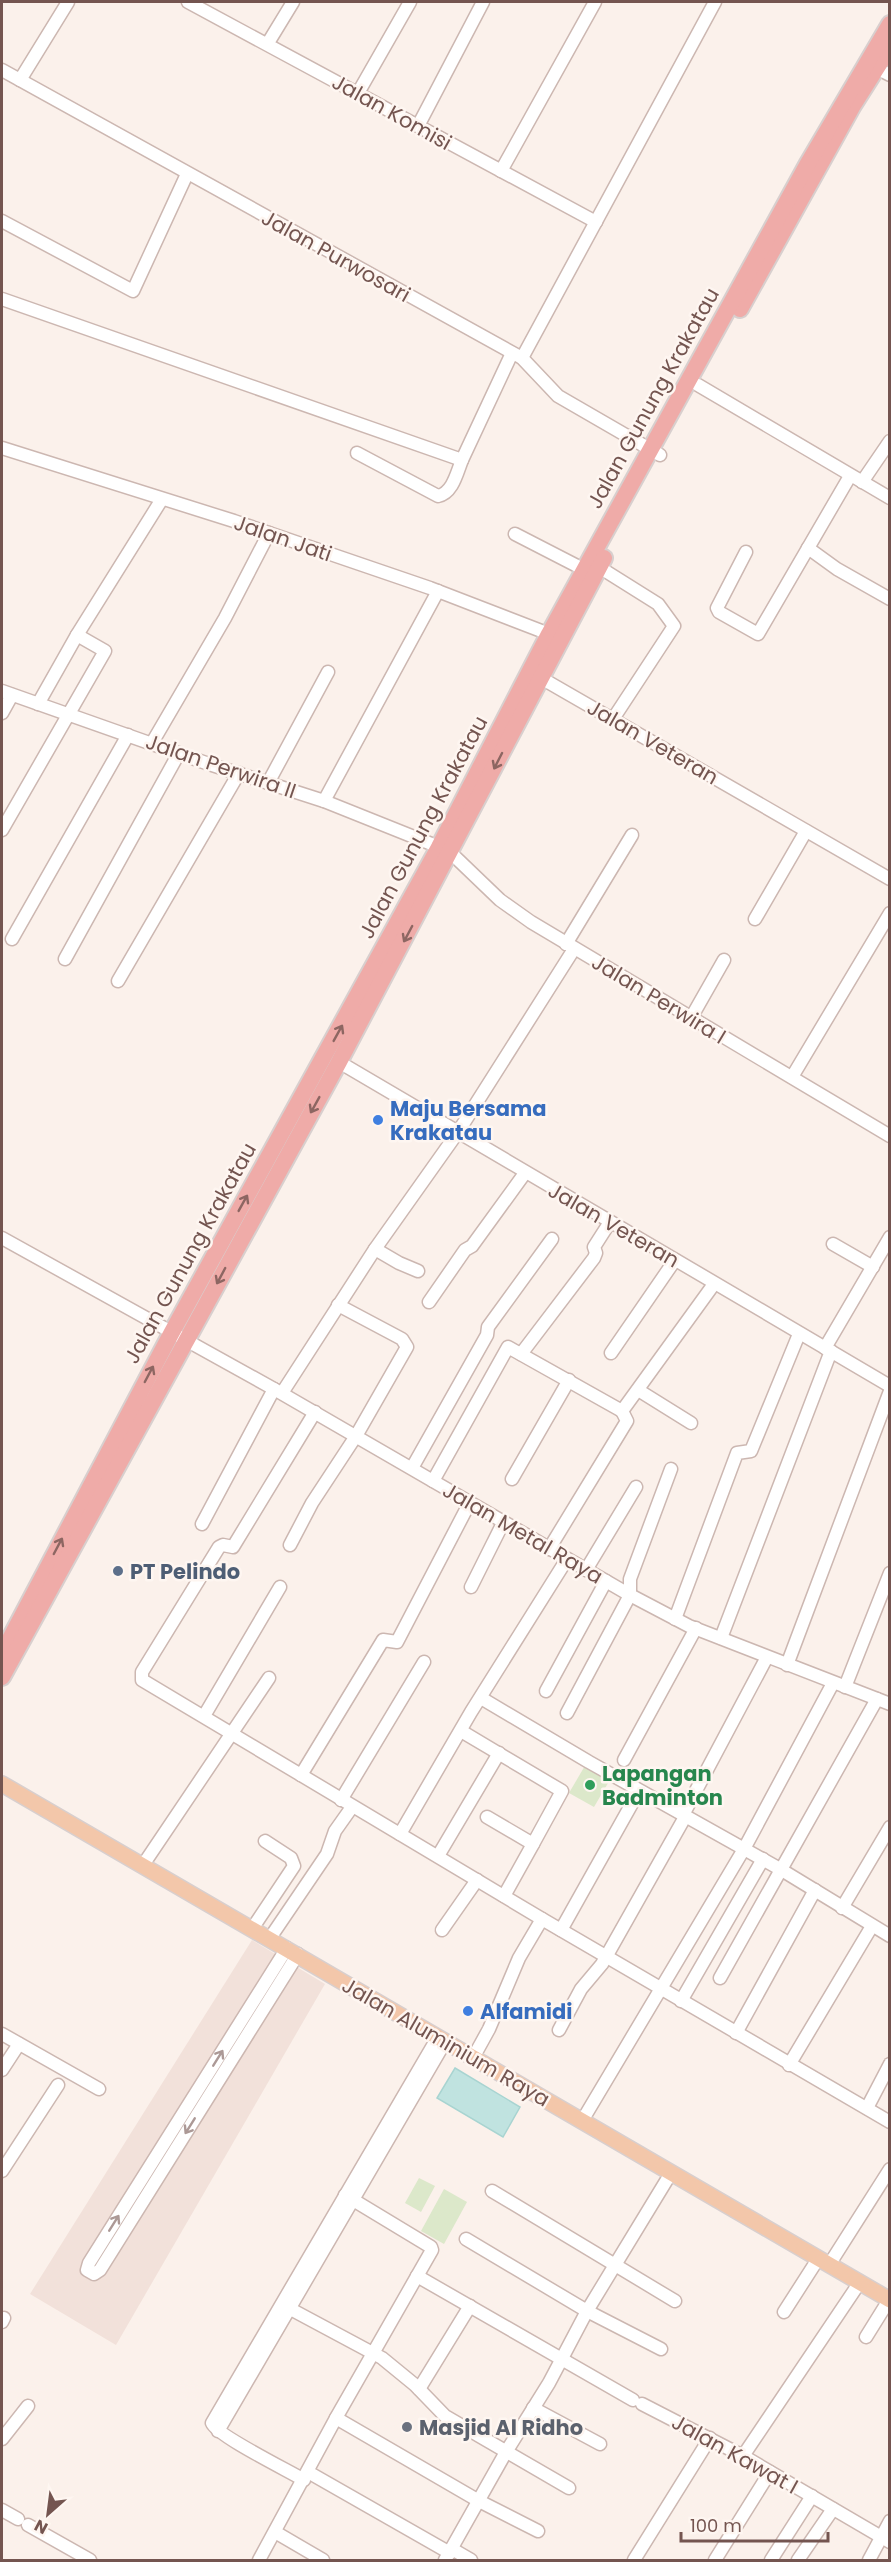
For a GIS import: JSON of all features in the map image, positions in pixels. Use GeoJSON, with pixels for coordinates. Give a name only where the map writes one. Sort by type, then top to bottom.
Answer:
{"type":"FeatureCollection","features":[{"type":"Feature","properties":{"kind":"highway","name":"Jalan Gunung Krakatau"},"geometry":{"type":"LineString","coordinates":[[2,1677],[179,1336],[339,1062],[555,637],[813,155],[890,24]]}},
{"type":"Feature","properties":{"kind":"highway","name":"Jalan Gunung Krakatau"},"geometry":{"type":"LineString","coordinates":[[656,452],[698,385],[818,172],[852,106],[883,72],[890,47]]}},
{"type":"Feature","properties":{"kind":"highway","name":"Jalan Gunung Krakatau"},"geometry":{"type":"LineString","coordinates":[[2,1654],[541,678],[555,637]]}},
{"type":"Feature","properties":{"kind":"main road","name":"Jalan Aluminium Raya"},"geometry":{"type":"LineString","coordinates":[[2,1784],[889,2300]]}},
{"type":"Feature","properties":{"kind":"street"},"geometry":{"type":"LineString","coordinates":[[20,80],[68,2]]}},
{"type":"Feature","properties":{"kind":"street","name":"Jalan Komisi"},"geometry":{"type":"LineString","coordinates":[[189,2],[596,222]]}},
{"type":"Feature","properties":{"kind":"street"},"geometry":{"type":"LineString","coordinates":[[268,43],[293,2]]}},
{"type":"Feature","properties":{"kind":"street"},"geometry":{"type":"LineString","coordinates":[[358,93],[410,2]]}},
{"type":"Feature","properties":{"kind":"street"},"geometry":{"type":"LineString","coordinates":[[418,126],[483,2]]}},
{"type":"Feature","properties":{"kind":"street"},"geometry":{"type":"LineString","coordinates":[[501,171],[595,2]]}},
{"type":"Feature","properties":{"kind":"street"},"geometry":{"type":"LineString","coordinates":[[357,453],[438,496],[443,495],[452,486],[462,460],[517,355],[596,222],[715,2]]}},
{"type":"Feature","properties":{"kind":"street","name":"Jalan Purwosari"},"geometry":{"type":"LineString","coordinates":[[2,70],[517,355],[558,396],[656,452]]}},
{"type":"Feature","properties":{"kind":"street"},"geometry":{"type":"LineString","coordinates":[[2,220],[133,291],[187,174]]}},
{"type":"Feature","properties":{"kind":"street"},"geometry":{"type":"LineString","coordinates":[[2,299],[462,460]]}},
{"type":"Feature","properties":{"kind":"street"},"geometry":{"type":"LineString","coordinates":[[698,385],[890,498]]}},
{"type":"Feature","properties":{"kind":"street"},"geometry":{"type":"LineString","coordinates":[[862,482],[890,441]]}},
{"type":"Feature","properties":{"kind":"street","name":"Jalan Jati"},"geometry":{"type":"LineString","coordinates":[[2,448],[269,533],[438,591],[555,637]]}},
{"type":"Feature","properties":{"kind":"street"},"geometry":{"type":"LineString","coordinates":[[746,552],[717,609],[758,634],[850,476]]}},
{"type":"Feature","properties":{"kind":"street"},"geometry":{"type":"LineString","coordinates":[[38,704],[77,635],[162,499]]}},
{"type":"Feature","properties":{"kind":"street"},"geometry":{"type":"LineString","coordinates":[[152,743],[225,618],[269,533]]}},
{"type":"Feature","properties":{"kind":"street"},"geometry":{"type":"LineString","coordinates":[[515,534],[592,569],[658,604],[674,626],[613,718]]}},
{"type":"Feature","properties":{"kind":"street"},"geometry":{"type":"LineString","coordinates":[[808,548],[845,574],[890,599]]}},
{"type":"Feature","properties":{"kind":"street"},"geometry":{"type":"LineString","coordinates":[[324,801],[438,591]]}},
{"type":"Feature","properties":{"kind":"street"},"geometry":{"type":"LineString","coordinates":[[2,831],[105,651],[77,635]]}},
{"type":"Feature","properties":{"kind":"street"},"geometry":{"type":"LineString","coordinates":[[268,783],[328,672]]}},
{"type":"Feature","properties":{"kind":"street","name":"Jalan Veteran"},"geometry":{"type":"LineString","coordinates":[[541,678],[890,879]]}},
{"type":"Feature","properties":{"kind":"street"},"geometry":{"type":"LineString","coordinates":[[2,712],[7,693]]}},
{"type":"Feature","properties":{"kind":"street","name":"Jalan Perwira II"},"geometry":{"type":"LineString","coordinates":[[7,693],[238,774],[324,801],[445,850]]}},
{"type":"Feature","properties":{"kind":"street"},"geometry":{"type":"LineString","coordinates":[[12,939],[128,735]]}},
{"type":"Feature","properties":{"kind":"street"},"geometry":{"type":"LineString","coordinates":[[64,959],[179,753]]}},
{"type":"Feature","properties":{"kind":"street"},"geometry":{"type":"LineString","coordinates":[[118,981],[238,774]]}},
{"type":"Feature","properties":{"kind":"street"},"geometry":{"type":"LineString","coordinates":[[755,919],[806,831]]}},
{"type":"Feature","properties":{"kind":"street"},"geometry":{"type":"LineString","coordinates":[[202,1524],[278,1391],[458,1132],[570,946],[632,835]]}},
{"type":"Feature","properties":{"kind":"street","name":"Jalan Perwira I"},"geometry":{"type":"LineString","coordinates":[[445,850],[500,900],[570,946],[890,1136]]}},
{"type":"Feature","properties":{"kind":"street"},"geometry":{"type":"LineString","coordinates":[[792,1077],[890,913]]}},
{"type":"Feature","properties":{"kind":"street"},"geometry":{"type":"LineString","coordinates":[[691,1018],[724,960]]}},
{"type":"Feature","properties":{"kind":"street","name":"Jalan Veteran"},"geometry":{"type":"LineString","coordinates":[[339,1062],[890,1386]]}},
{"type":"Feature","properties":{"kind":"street"},"geometry":{"type":"LineString","coordinates":[[429,1302],[465,1250],[472,1246],[525,1173]]}},
{"type":"Feature","properties":{"kind":"street"},"geometry":{"type":"LineString","coordinates":[[521,1354],[594,1258],[596,1253],[594,1246],[610,1222]]}},
{"type":"Feature","properties":{"kind":"street"},"geometry":{"type":"LineString","coordinates":[[721,1638],[828,1350],[890,1237]]}},
{"type":"Feature","properties":{"kind":"street","name":"Jalan Metal Raya"},"geometry":{"type":"LineString","coordinates":[[2,1238],[315,1412],[469,1504],[630,1595],[696,1628],[890,1704]]}},
{"type":"Feature","properties":{"kind":"street"},"geometry":{"type":"LineString","coordinates":[[412,1468],[487,1335],[488,1328],[552,1239]]}},
{"type":"Feature","properties":{"kind":"street"},"geometry":{"type":"LineString","coordinates":[[834,1244],[873,1267]]}},
{"type":"Feature","properties":{"kind":"street"},"geometry":{"type":"LineString","coordinates":[[375,1249],[418,1271]]}},
{"type":"Feature","properties":{"kind":"street"},"geometry":{"type":"LineString","coordinates":[[611,1353],[675,1260]]}},
{"type":"Feature","properties":{"kind":"street"},"geometry":{"type":"LineString","coordinates":[[622,1411],[714,1284]]}},
{"type":"Feature","properties":{"kind":"street"},"geometry":{"type":"LineString","coordinates":[[290,1545],[312,1503],[356,1436],[407,1347],[404,1341],[338,1305]]}},
{"type":"Feature","properties":{"kind":"street"},"geometry":{"type":"LineString","coordinates":[[675,1618],[737,1453],[751,1451],[799,1334]]}},
{"type":"Feature","properties":{"kind":"street"},"geometry":{"type":"LineString","coordinates":[[433,1481],[508,1347],[622,1411],[627,1421],[549,1550]]}},
{"type":"Feature","properties":{"kind":"street"},"geometry":{"type":"LineString","coordinates":[[512,1479],[569,1380]]}},
{"type":"Feature","properties":{"kind":"street"},"geometry":{"type":"LineString","coordinates":[[638,1390],[691,1423]]}},
{"type":"Feature","properties":{"kind":"street"},"geometry":{"type":"LineString","coordinates":[[787,1665],[890,1391]]}},
{"type":"Feature","properties":{"kind":"street"},"geometry":{"type":"LineString","coordinates":[[315,1412],[233,1547],[219,1546],[141,1674],[144,1682],[789,2065],[890,2122]]}},
{"type":"Feature","properties":{"kind":"street"},"geometry":{"type":"LineString","coordinates":[[567,1713],[630,1595],[630,1579],[671,1468]]}},
{"type":"Feature","properties":{"kind":"street"},"geometry":{"type":"LineString","coordinates":[[586,1570],[636,1487]]}},
{"type":"Feature","properties":{"kind":"street"},"geometry":{"type":"LineString","coordinates":[[301,1775],[382,1642],[385,1639],[397,1642],[469,1504]]}},
{"type":"Feature","properties":{"kind":"street"},"geometry":{"type":"LineString","coordinates":[[471,1587],[503,1523]]}},
{"type":"Feature","properties":{"kind":"street"},"geometry":{"type":"LineString","coordinates":[[400,1834],[460,1731],[567,1558]]}},
{"type":"Feature","properties":{"kind":"street"},"geometry":{"type":"LineString","coordinates":[[582,2121],[839,1685],[890,1573]]}},
{"type":"Feature","properties":{"kind":"street"},"geometry":{"type":"LineString","coordinates":[[546,1690],[606,1581]]}},
{"type":"Feature","properties":{"kind":"street"},"geometry":{"type":"LineString","coordinates":[[204,1716],[280,1587]]}},
{"type":"Feature","properties":{"kind":"street"},"geometry":{"type":"LineString","coordinates":[[624,1760],[696,1628]]}},
{"type":"Feature","properties":{"kind":"street"},"geometry":{"type":"LineString","coordinates":[[559,2030],[581,1989],[597,1972],[606,1956],[684,1816],[767,1657]]}},
{"type":"Feature","properties":{"kind":"street"},"geometry":{"type":"LineString","coordinates":[[270,1938],[327,1854],[347,1804],[424,1662]]}},
{"type":"Feature","properties":{"kind":"street"},"geometry":{"type":"LineString","coordinates":[[143,1865],[269,1678]]}},
{"type":"Feature","properties":{"kind":"street"},"geometry":{"type":"LineString","coordinates":[[481,1698],[639,1791],[763,1859],[890,1936]]}},
{"type":"Feature","properties":{"kind":"street"},"geometry":{"type":"LineString","coordinates":[[720,1978],[876,1699]]}},
{"type":"Feature","properties":{"kind":"street"},"geometry":{"type":"LineString","coordinates":[[460,1731],[562,1791],[504,1896]]}},
{"type":"Feature","properties":{"kind":"street"},"geometry":{"type":"LineString","coordinates":[[438,1856],[499,1754]]}},
{"type":"Feature","properties":{"kind":"street"},"geometry":{"type":"LineString","coordinates":[[561,1930],[639,1791]]}},
{"type":"Feature","properties":{"kind":"street"},"geometry":{"type":"LineString","coordinates":[[487,1817],[533,1844]]}},
{"type":"Feature","properties":{"kind":"street"},"geometry":{"type":"LineString","coordinates":[[842,1908],[890,1827]]}},
{"type":"Feature","properties":{"kind":"street"},"geometry":{"type":"LineString","coordinates":[[252,1929],[294,1866],[291,1858],[265,1841]]}},
{"type":"Feature","properties":{"kind":"street"},"geometry":{"type":"LineString","coordinates":[[681,2001],[763,1859]]}},
{"type":"Feature","properties":{"kind":"street"},"geometry":{"type":"LineString","coordinates":[[442,1930],[477,1880]]}},
{"type":"Feature","properties":{"kind":"street"},"geometry":{"type":"LineString","coordinates":[[736,2033],[815,1890]]}},
{"type":"Feature","properties":{"kind":"street"},"geometry":{"type":"LineString","coordinates":[[473,2058],[489,2029],[519,1958],[542,1919]]}},
{"type":"Feature","properties":{"kind":"street"},"geometry":{"type":"LineString","coordinates":[[789,2065],[872,1926]]}},
{"type":"Feature","properties":{"kind":"street"},"geometry":{"type":"LineString","coordinates":[[162,2159],[89,2263],[87,2270],[90,2273],[94,2274],[100,2270],[162,2159],[292,1951]]}},
{"type":"Feature","properties":{"kind":"street"},"geometry":{"type":"LineString","coordinates":[[2,2034],[99,2089]]}},
{"type":"Feature","properties":{"kind":"street"},"geometry":{"type":"LineString","coordinates":[[441,2040],[252,2363],[218,2431],[449,2554],[471,2560]]}},
{"type":"Feature","properties":{"kind":"street"},"geometry":{"type":"LineString","coordinates":[[2,2070],[19,2044]]}},
{"type":"Feature","properties":{"kind":"street"},"geometry":{"type":"LineString","coordinates":[[867,2108],[890,2064]]}},
{"type":"Feature","properties":{"kind":"street"},"geometry":{"type":"LineString","coordinates":[[2,2171],[58,2085]]}},
{"type":"Feature","properties":{"kind":"street"},"geometry":{"type":"LineString","coordinates":[[784,2312],[824,2262],[890,2169]]}},
{"type":"Feature","properties":{"kind":"street"},"geometry":{"type":"LineString","coordinates":[[449,2554],[587,2311],[671,2173]]}},
{"type":"Feature","properties":{"kind":"street"},"geometry":{"type":"LineString","coordinates":[[492,2191],[675,2301]]}},
{"type":"Feature","properties":{"kind":"street"},"geometry":{"type":"LineString","coordinates":[[259,2560],[336,2418],[430,2253],[431,2247],[349,2197]]}},
{"type":"Feature","properties":{"kind":"street"},"geometry":{"type":"LineString","coordinates":[[466,2239],[587,2311],[661,2349]]}},
{"type":"Feature","properties":{"kind":"street","name":"Jalan Kawat I"},"geometry":{"type":"LineString","coordinates":[[417,2276],[638,2402],[743,2456],[885,2539]]}},
{"type":"Feature","properties":{"kind":"street"},"geometry":{"type":"LineString","coordinates":[[743,2456],[860,2282]]}},
{"type":"Feature","properties":{"kind":"street"},"geometry":{"type":"LineString","coordinates":[[866,2337],[889,2300]]}},
{"type":"Feature","properties":{"kind":"street"},"geometry":{"type":"LineString","coordinates":[[286,2306],[388,2362],[445,2416],[569,2488]]}},
{"type":"Feature","properties":{"kind":"street"},"geometry":{"type":"LineString","coordinates":[[419,2389],[470,2306]]}},
{"type":"Feature","properties":{"kind":"street"},"geometry":{"type":"LineString","coordinates":[[2,2439],[28,2406]]}},
{"type":"Feature","properties":{"kind":"street"},"geometry":{"type":"LineString","coordinates":[[533,2408],[600,2444]]}},
{"type":"Feature","properties":{"kind":"street"},"geometry":{"type":"LineString","coordinates":[[336,2418],[479,2501],[538,2531]]}},
{"type":"Feature","properties":{"kind":"street"},"geometry":{"type":"LineString","coordinates":[[634,2560],[710,2438]]}},
{"type":"Feature","properties":{"kind":"street"},"geometry":{"type":"LineString","coordinates":[[714,2560],[770,2472]]}},
{"type":"Feature","properties":{"kind":"street"},"geometry":{"type":"LineString","coordinates":[[771,2560],[813,2496]]}},
{"type":"Feature","properties":{"kind":"street"},"geometry":{"type":"LineString","coordinates":[[798,2560],[833,2509]]}},
{"type":"Feature","properties":{"kind":"street"},"geometry":{"type":"LineString","coordinates":[[2,2510],[90,2560]]}},
{"type":"Feature","properties":{"kind":"street"},"geometry":{"type":"LineString","coordinates":[[868,2560],[885,2539],[890,2521]]}},
{"type":"Feature","properties":{"kind":"street"},"geometry":{"type":"LineString","coordinates":[[275,2532],[322,2560]]}},
{"type":"Feature","properties":{"kind":"shaded area"},"geometry":{"type":"Polygon","coordinates":[[[252,1940],[325,1984],[116,2345],[30,2294],[252,1940]]]}},
{"type":"Feature","properties":{"kind":"green space","name":"Lapangan Badminton"},"geometry":{"type":"Polygon","coordinates":[[[586,1764],[611,1778],[594,1807],[569,1793],[586,1764]]]}},
{"type":"Feature","properties":{"kind":"green space"},"geometry":{"type":"Polygon","coordinates":[[[419,2178],[435,2186],[421,2212],[405,2203],[419,2178]]]}},
{"type":"Feature","properties":{"kind":"green space"},"geometry":{"type":"Polygon","coordinates":[[[444,2189],[467,2202],[444,2244],[421,2231],[444,2189]]]}},
{"type":"Feature","properties":{"kind":"water"},"geometry":{"type":"Polygon","coordinates":[[[455,2068],[520,2107],[503,2137],[437,2098],[455,2068]]]}},
{"type":"Feature","properties":{"kind":"place","name":"Maju Bersama Krakatau"},"geometry":{"type":"Point","coordinates":[378,1120]}},
{"type":"Feature","properties":{"kind":"place","name":"PT Pelindo"},"geometry":{"type":"Point","coordinates":[118,1571]}},
{"type":"Feature","properties":{"kind":"place","name":"Lapangan Badminton"},"geometry":{"type":"Point","coordinates":[590,1785]}},
{"type":"Feature","properties":{"kind":"place","name":"Alfamidi"},"geometry":{"type":"Point","coordinates":[468,2011]}},
{"type":"Feature","properties":{"kind":"place","name":"Masjid Al Ridho"},"geometry":{"type":"Point","coordinates":[407,2427]}}]}
